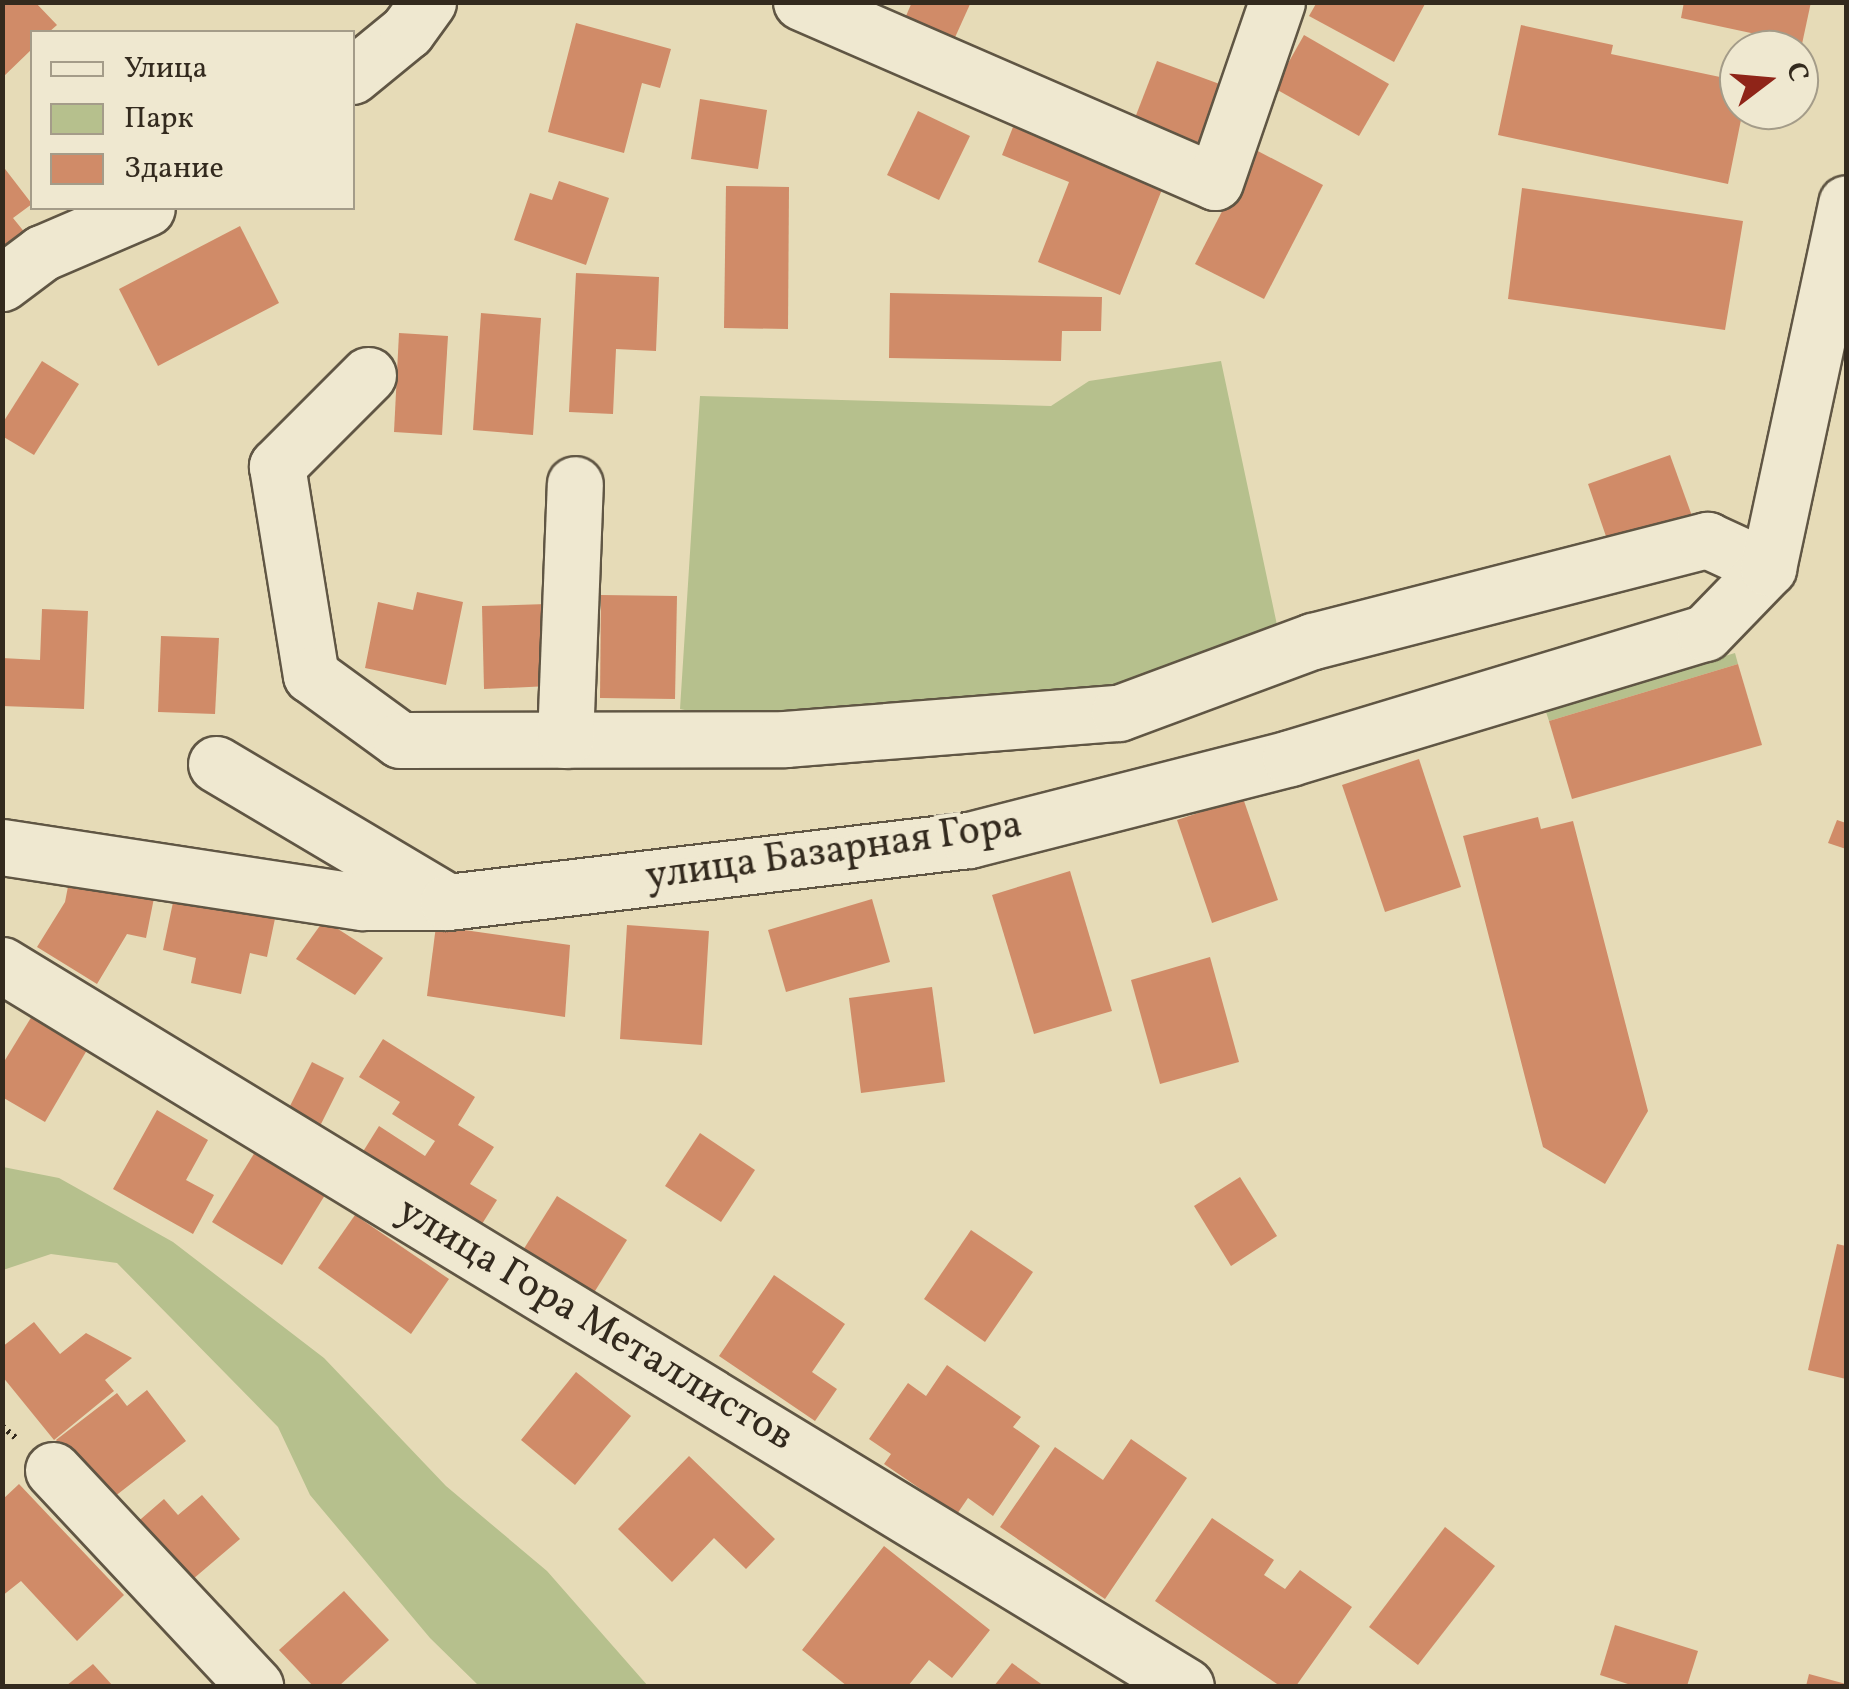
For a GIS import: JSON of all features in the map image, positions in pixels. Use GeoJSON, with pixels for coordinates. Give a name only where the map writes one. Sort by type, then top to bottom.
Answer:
{"type":"FeatureCollection","features":[{"type":"Feature","properties":{"kind":"street"},"geometry":{"type":"LineString","coordinates":[[355,74],[407,31],[428,2]]}},
{"type":"Feature","properties":{"kind":"street"},"geometry":{"type":"LineString","coordinates":[[800,2],[1215,182],[1276,2]]}},
{"type":"Feature","properties":{"kind":"street"},"geometry":{"type":"LineString","coordinates":[[368,374],[277,466],[310,674],[400,740],[785,740],[1118,713],[1313,642],[1708,540],[1768,568],[1846,203]]}},
{"type":"Feature","properties":{"kind":"street"},"geometry":{"type":"LineString","coordinates":[[2,283],[42,253],[141,210]]}},
{"type":"Feature","properties":{"kind":"street"},"geometry":{"type":"LineString","coordinates":[[565,740],[575,484]]}},
{"type":"Feature","properties":{"kind":"street","name":"улица Базарная Гора"},"geometry":{"type":"LineString","coordinates":[[2,847],[197,873],[363,902],[448,902],[969,840],[1290,758],[1704,632],[1768,568]]}},
{"type":"Feature","properties":{"kind":"street"},"geometry":{"type":"LineString","coordinates":[[216,764],[448,902]]}},
{"type":"Feature","properties":{"kind":"street","name":"улица Гора Металлистов"},"geometry":{"type":"LineString","coordinates":[[2,965],[1186,1686]]}},
{"type":"Feature","properties":{"kind":"street"},"geometry":{"type":"LineString","coordinates":[[53,1470],[255,1686]]}},
{"type":"Feature","properties":{"kind":"green space"},"geometry":{"type":"Polygon","coordinates":[[[1221,361],[1277,625],[1277,643],[1122,697],[751,724],[680,709],[700,396],[1051,406],[1089,381],[1221,361]]]}},
{"type":"Feature","properties":{"kind":"green space"},"geometry":{"type":"Polygon","coordinates":[[[1735,653],[1738,664],[1549,721],[1545,709],[1735,653]]]}},
{"type":"Feature","properties":{"kind":"green space"},"geometry":{"type":"Polygon","coordinates":[[[3,1167],[59,1178],[173,1242],[324,1358],[446,1486],[547,1571],[648,1686],[479,1686],[430,1638],[310,1495],[278,1427],[117,1263],[51,1254],[3,1270],[3,1167]]]}},
{"type":"Feature","properties":{"kind":"building"},"geometry":{"type":"Polygon","coordinates":[[[2,2],[35,2],[57,25],[51,30],[30,30],[30,51],[2,78],[2,2]]]}},
{"type":"Feature","properties":{"kind":"building"},"geometry":{"type":"Polygon","coordinates":[[[912,2],[971,2],[952,44],[903,23],[912,2]]]}},
{"type":"Feature","properties":{"kind":"building"},"geometry":{"type":"Polygon","coordinates":[[[1317,2],[1426,2],[1394,62],[1309,16],[1317,2]]]}},
{"type":"Feature","properties":{"kind":"building"},"geometry":{"type":"Polygon","coordinates":[[[1684,2],[1811,2],[1805,30],[1737,30],[1681,18],[1684,2]]]}},
{"type":"Feature","properties":{"kind":"building"},"geometry":{"type":"Polygon","coordinates":[[[576,23],[671,49],[660,88],[642,83],[624,153],[548,132],[576,23]]]}},
{"type":"Feature","properties":{"kind":"building"},"geometry":{"type":"Polygon","coordinates":[[[1521,25],[1613,45],[1611,54],[1719,77],[1719,130],[1739,130],[1728,184],[1498,135],[1521,25]]]}},
{"type":"Feature","properties":{"kind":"building"},"geometry":{"type":"Polygon","coordinates":[[[1304,35],[1389,84],[1359,136],[1274,88],[1304,35]]]}},
{"type":"Feature","properties":{"kind":"building"},"geometry":{"type":"Polygon","coordinates":[[[1157,61],[1225,86],[1201,149],[1133,123],[1157,61]]]}},
{"type":"Feature","properties":{"kind":"building"},"geometry":{"type":"Polygon","coordinates":[[[700,99],[767,110],[758,169],[691,159],[700,99]]]}},
{"type":"Feature","properties":{"kind":"building"},"geometry":{"type":"Polygon","coordinates":[[[918,111],[970,136],[939,200],[887,175],[918,111]]]}},
{"type":"Feature","properties":{"kind":"building"},"geometry":{"type":"Polygon","coordinates":[[[1013,127],[1163,187],[1120,295],[1038,262],[1069,182],[1002,155],[1013,127]]]}},
{"type":"Feature","properties":{"kind":"building"},"geometry":{"type":"Polygon","coordinates":[[[1254,149],[1323,185],[1264,299],[1195,264],[1254,149]]]}},
{"type":"Feature","properties":{"kind":"building"},"geometry":{"type":"Polygon","coordinates":[[[2,165],[30,201],[13,218],[30,239],[2,260],[2,165]]]}},
{"type":"Feature","properties":{"kind":"building"},"geometry":{"type":"Polygon","coordinates":[[[559,181],[609,198],[586,265],[514,240],[530,193],[552,200],[559,181]]]}},
{"type":"Feature","properties":{"kind":"building"},"geometry":{"type":"Polygon","coordinates":[[[726,186],[789,187],[788,329],[724,328],[726,186]]]}},
{"type":"Feature","properties":{"kind":"building"},"geometry":{"type":"Polygon","coordinates":[[[1522,188],[1743,221],[1725,330],[1508,299],[1522,188]]]}},
{"type":"Feature","properties":{"kind":"building"},"geometry":{"type":"Polygon","coordinates":[[[240,226],[279,303],[158,366],[119,289],[240,226]]]}},
{"type":"Feature","properties":{"kind":"building"},"geometry":{"type":"Polygon","coordinates":[[[576,273],[659,277],[656,351],[616,349],[613,414],[569,412],[576,273]]]}},
{"type":"Feature","properties":{"kind":"building"},"geometry":{"type":"Polygon","coordinates":[[[890,293],[1102,297],[1101,331],[1062,331],[1061,361],[889,358],[890,293]]]}},
{"type":"Feature","properties":{"kind":"building"},"geometry":{"type":"Polygon","coordinates":[[[481,313],[541,318],[533,435],[473,430],[481,313]]]}},
{"type":"Feature","properties":{"kind":"building"},"geometry":{"type":"Polygon","coordinates":[[[399,333],[448,336],[442,435],[394,432],[399,333]]]}},
{"type":"Feature","properties":{"kind":"building"},"geometry":{"type":"Polygon","coordinates":[[[42,361],[79,384],[34,455],[2,436],[2,424],[42,361]]]}},
{"type":"Feature","properties":{"kind":"building"},"geometry":{"type":"Polygon","coordinates":[[[1670,455],[1692,516],[1609,545],[1588,484],[1670,455]]]}},
{"type":"Feature","properties":{"kind":"building"},"geometry":{"type":"Polygon","coordinates":[[[417,592],[463,602],[446,685],[365,668],[378,602],[413,610],[417,592]]]}},
{"type":"Feature","properties":{"kind":"building"},"geometry":{"type":"Polygon","coordinates":[[[601,595],[677,596],[675,699],[600,698],[601,595]]]}},
{"type":"Feature","properties":{"kind":"building"},"geometry":{"type":"Polygon","coordinates":[[[547,604],[550,686],[484,689],[482,606],[547,604]]]}},
{"type":"Feature","properties":{"kind":"building"},"geometry":{"type":"Polygon","coordinates":[[[42,609],[88,611],[84,709],[2,706],[2,658],[40,660],[42,609]]]}},
{"type":"Feature","properties":{"kind":"building"},"geometry":{"type":"Polygon","coordinates":[[[161,636],[219,638],[215,714],[158,712],[161,636]]]}},
{"type":"Feature","properties":{"kind":"building"},"geometry":{"type":"Polygon","coordinates":[[[1738,664],[1762,745],[1572,799],[1549,721],[1738,664]]]}},
{"type":"Feature","properties":{"kind":"building"},"geometry":{"type":"Polygon","coordinates":[[[1419,759],[1461,887],[1385,912],[1342,785],[1419,759]]]}},
{"type":"Feature","properties":{"kind":"building"},"geometry":{"type":"Polygon","coordinates":[[[1243,798],[1278,900],[1212,923],[1177,820],[1243,798]]]}},
{"type":"Feature","properties":{"kind":"building"},"geometry":{"type":"Polygon","coordinates":[[[1538,817],[1541,829],[1573,821],[1648,1111],[1605,1184],[1543,1147],[1463,836],[1538,817]]]}},
{"type":"Feature","properties":{"kind":"building"},"geometry":{"type":"Polygon","coordinates":[[[1837,820],[1846,823],[1846,849],[1828,843],[1837,820]]]}},
{"type":"Feature","properties":{"kind":"building"},"geometry":{"type":"Polygon","coordinates":[[[71,871],[156,888],[146,938],[127,934],[97,984],[37,947],[65,902],[71,871]]]}},
{"type":"Feature","properties":{"kind":"building"},"geometry":{"type":"Polygon","coordinates":[[[1070,871],[1112,1011],[1034,1034],[992,895],[1070,871]]]}},
{"type":"Feature","properties":{"kind":"building"},"geometry":{"type":"Polygon","coordinates":[[[176,888],[277,909],[267,957],[250,953],[241,994],[191,983],[196,958],[163,950],[176,888]]]}},
{"type":"Feature","properties":{"kind":"building"},"geometry":{"type":"Polygon","coordinates":[[[872,899],[890,962],[786,992],[768,930],[872,899]]]}},
{"type":"Feature","properties":{"kind":"building"},"geometry":{"type":"Polygon","coordinates":[[[324,920],[383,958],[355,995],[296,959],[324,920]]]}},
{"type":"Feature","properties":{"kind":"building"},"geometry":{"type":"Polygon","coordinates":[[[627,925],[709,931],[702,1045],[620,1039],[627,925]]]}},
{"type":"Feature","properties":{"kind":"building"},"geometry":{"type":"Polygon","coordinates":[[[436,926],[570,945],[565,1017],[427,996],[436,926]]]}},
{"type":"Feature","properties":{"kind":"building"},"geometry":{"type":"Polygon","coordinates":[[[1210,957],[1239,1062],[1160,1084],[1131,980],[1210,957]]]}},
{"type":"Feature","properties":{"kind":"building"},"geometry":{"type":"Polygon","coordinates":[[[932,987],[945,1082],[861,1093],[849,998],[932,987]]]}},
{"type":"Feature","properties":{"kind":"building"},"geometry":{"type":"Polygon","coordinates":[[[32,1016],[87,1050],[45,1122],[2,1097],[2,1065],[32,1016]]]}},
{"type":"Feature","properties":{"kind":"building"},"geometry":{"type":"Polygon","coordinates":[[[383,1039],[475,1097],[458,1125],[494,1147],[470,1184],[497,1200],[477,1232],[359,1158],[379,1126],[425,1156],[435,1141],[392,1114],[400,1102],[359,1077],[383,1039]]]}},
{"type":"Feature","properties":{"kind":"building"},"geometry":{"type":"Polygon","coordinates":[[[312,1062],[344,1078],[319,1128],[287,1112],[312,1062]]]}},
{"type":"Feature","properties":{"kind":"building"},"geometry":{"type":"Polygon","coordinates":[[[157,1110],[208,1140],[186,1180],[214,1195],[193,1234],[113,1189],[157,1110]]]}},
{"type":"Feature","properties":{"kind":"building"},"geometry":{"type":"Polygon","coordinates":[[[700,1133],[755,1170],[721,1222],[665,1186],[700,1133]]]}},
{"type":"Feature","properties":{"kind":"building"},"geometry":{"type":"Polygon","coordinates":[[[255,1152],[325,1195],[282,1265],[212,1222],[255,1152]]]}},
{"type":"Feature","properties":{"kind":"building"},"geometry":{"type":"Polygon","coordinates":[[[1240,1177],[1277,1236],[1231,1266],[1194,1206],[1240,1177]]]}},
{"type":"Feature","properties":{"kind":"building"},"geometry":{"type":"Polygon","coordinates":[[[557,1196],[627,1240],[590,1299],[520,1255],[557,1196]]]}},
{"type":"Feature","properties":{"kind":"building"},"geometry":{"type":"Polygon","coordinates":[[[355,1215],[449,1279],[411,1334],[318,1268],[355,1215]]]}},
{"type":"Feature","properties":{"kind":"building"},"geometry":{"type":"Polygon","coordinates":[[[971,1230],[1033,1272],[985,1342],[924,1299],[971,1230]]]}},
{"type":"Feature","properties":{"kind":"building"},"geometry":{"type":"Polygon","coordinates":[[[1837,1244],[1846,1246],[1846,1379],[1808,1370],[1837,1244]]]}},
{"type":"Feature","properties":{"kind":"building"},"geometry":{"type":"Polygon","coordinates":[[[774,1275],[845,1324],[812,1372],[837,1389],[815,1421],[719,1356],[774,1275]]]}},
{"type":"Feature","properties":{"kind":"building"},"geometry":{"type":"Polygon","coordinates":[[[34,1322],[60,1354],[86,1333],[132,1358],[105,1380],[114,1391],[54,1440],[2,1376],[2,1347],[34,1322]]]}},
{"type":"Feature","properties":{"kind":"building"},"geometry":{"type":"Polygon","coordinates":[[[947,1365],[1021,1417],[1013,1427],[1040,1446],[993,1516],[968,1498],[957,1514],[884,1464],[891,1454],[869,1439],[908,1383],[926,1396],[947,1365]]]}},
{"type":"Feature","properties":{"kind":"building"},"geometry":{"type":"Polygon","coordinates":[[[576,1372],[631,1416],[575,1485],[521,1440],[576,1372]]]}},
{"type":"Feature","properties":{"kind":"building"},"geometry":{"type":"Polygon","coordinates":[[[147,1390],[186,1441],[105,1504],[56,1440],[117,1393],[127,1406],[147,1390]]]}},
{"type":"Feature","properties":{"kind":"building"},"geometry":{"type":"Polygon","coordinates":[[[1131,1439],[1187,1478],[1105,1599],[1000,1527],[1055,1447],[1103,1480],[1131,1439]]]}},
{"type":"Feature","properties":{"kind":"building"},"geometry":{"type":"Polygon","coordinates":[[[689,1456],[775,1539],[746,1569],[714,1538],[672,1582],[618,1529],[689,1456]]]}},
{"type":"Feature","properties":{"kind":"building"},"geometry":{"type":"Polygon","coordinates":[[[19,1484],[124,1595],[77,1641],[21,1581],[2,1596],[2,1500],[19,1484]]]}},
{"type":"Feature","properties":{"kind":"building"},"geometry":{"type":"Polygon","coordinates":[[[202,1495],[240,1539],[186,1585],[134,1525],[164,1499],[178,1515],[202,1495]]]}},
{"type":"Feature","properties":{"kind":"building"},"geometry":{"type":"Polygon","coordinates":[[[1212,1518],[1274,1560],[1264,1575],[1285,1589],[1300,1570],[1352,1607],[1296,1686],[1280,1686],[1155,1601],[1212,1518]]]}},
{"type":"Feature","properties":{"kind":"building"},"geometry":{"type":"Polygon","coordinates":[[[1445,1527],[1495,1566],[1418,1665],[1369,1627],[1445,1527]]]}},
{"type":"Feature","properties":{"kind":"building"},"geometry":{"type":"Polygon","coordinates":[[[884,1546],[990,1630],[952,1678],[929,1660],[908,1686],[847,1686],[802,1650],[884,1546]]]}},
{"type":"Feature","properties":{"kind":"building"},"geometry":{"type":"Polygon","coordinates":[[[344,1591],[389,1640],[339,1686],[313,1686],[279,1650],[344,1591]]]}},
{"type":"Feature","properties":{"kind":"building"},"geometry":{"type":"Polygon","coordinates":[[[1615,1625],[1698,1651],[1687,1686],[1634,1686],[1600,1675],[1615,1625]]]}},
{"type":"Feature","properties":{"kind":"building"},"geometry":{"type":"Polygon","coordinates":[[[1012,1663],[1044,1686],[994,1686],[1012,1663]]]}},
{"type":"Feature","properties":{"kind":"building"},"geometry":{"type":"Polygon","coordinates":[[[93,1664],[113,1686],[66,1686],[93,1664]]]}},
{"type":"Feature","properties":{"kind":"building"},"geometry":{"type":"Polygon","coordinates":[[[1809,1674],[1846,1684],[1846,1686],[1806,1686],[1809,1674]]]}}]}
